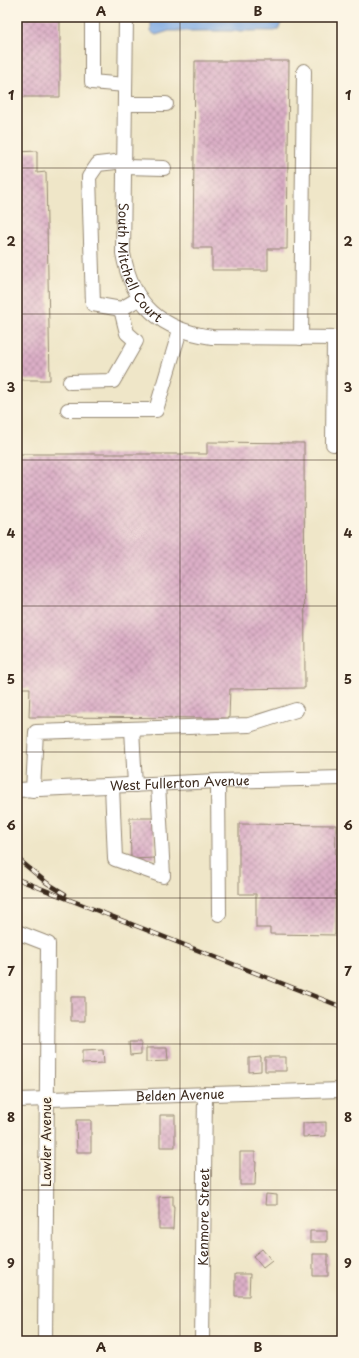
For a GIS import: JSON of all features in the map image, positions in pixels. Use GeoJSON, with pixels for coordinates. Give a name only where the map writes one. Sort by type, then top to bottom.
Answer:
{"type":"FeatureCollection","features":[{"type":"Feature","properties":{"kind":"street"},"geometry":{"type":"LineString","coordinates":[[92,17],[92,82],[125,85]]}},
{"type":"Feature","properties":{"kind":"street","name":"South Mitchell Court"},"geometry":{"type":"LineString","coordinates":[[126,17],[123,253],[129,276],[140,298],[149,310],[167,323],[186,332],[212,337],[338,338]]}},
{"type":"Feature","properties":{"kind":"street"},"geometry":{"type":"LineString","coordinates":[[301,338],[304,71]]}},
{"type":"Feature","properties":{"kind":"street"},"geometry":{"type":"LineString","coordinates":[[125,104],[166,104]]}},
{"type":"Feature","properties":{"kind":"street"},"geometry":{"type":"LineString","coordinates":[[140,298],[121,309],[94,304],[89,177],[98,164],[124,164],[164,168]]}},
{"type":"Feature","properties":{"kind":"street"},"geometry":{"type":"LineString","coordinates":[[70,382],[113,381],[136,341],[127,334],[121,309]]}},
{"type":"Feature","properties":{"kind":"street"},"geometry":{"type":"LineString","coordinates":[[68,410],[156,410],[180,330]]}},
{"type":"Feature","properties":{"kind":"street"},"geometry":{"type":"LineString","coordinates":[[338,338],[333,444],[342,444]]}},
{"type":"Feature","properties":{"kind":"street"},"geometry":{"type":"LineString","coordinates":[[33,790],[36,732],[248,725],[296,710]]}},
{"type":"Feature","properties":{"kind":"street"},"geometry":{"type":"LineString","coordinates":[[132,729],[135,785]]}},
{"type":"Feature","properties":{"kind":"street","name":"West Fullerton Avenue"},"geometry":{"type":"LineString","coordinates":[[17,790],[218,781],[342,778]]}},
{"type":"Feature","properties":{"kind":"street"},"geometry":{"type":"LineString","coordinates":[[218,781],[219,914]]}},
{"type":"Feature","properties":{"kind":"street"},"geometry":{"type":"LineString","coordinates":[[112,786],[114,859],[163,876],[158,784]]}},
{"type":"Feature","properties":{"kind":"street","name":"Lawler Avenue"},"geometry":{"type":"LineString","coordinates":[[17,932],[48,944],[45,1341]]}},
{"type":"Feature","properties":{"kind":"street","name":"Belden Avenue"},"geometry":{"type":"LineString","coordinates":[[17,1100],[342,1090]]}},
{"type":"Feature","properties":{"kind":"street","name":"Kenmore Street"},"geometry":{"type":"LineString","coordinates":[[202,1341],[204,1094]]}},
{"type":"Feature","properties":{"kind":"water"},"geometry":{"type":"Polygon","coordinates":[[[151,17],[284,17],[278,30],[275,31],[169,31],[156,35],[151,32],[151,17]]]}},
{"type":"Feature","properties":{"kind":"building"},"geometry":{"type":"Polygon","coordinates":[[[17,17],[60,17],[60,97],[17,97],[17,17]]]}},
{"type":"Feature","properties":{"kind":"building"},"geometry":{"type":"Polygon","coordinates":[[[195,61],[289,61],[287,249],[268,249],[268,270],[212,270],[212,248],[193,248],[195,61]]]}},
{"type":"Feature","properties":{"kind":"building"},"geometry":{"type":"Polygon","coordinates":[[[37,151],[37,173],[46,172],[50,380],[17,380],[17,152],[37,151]]]}},
{"type":"Feature","properties":{"kind":"building"},"geometry":{"type":"Polygon","coordinates":[[[207,442],[304,443],[305,688],[230,689],[229,718],[29,717],[30,688],[17,688],[17,454],[207,454],[207,442]]]}},
{"type":"Feature","properties":{"kind":"building"},"geometry":{"type":"Polygon","coordinates":[[[130,818],[153,818],[155,858],[131,859],[130,818]]]}},
{"type":"Feature","properties":{"kind":"building"},"geometry":{"type":"Polygon","coordinates":[[[239,824],[336,825],[335,935],[270,934],[270,928],[256,928],[256,894],[239,894],[239,824]]]}},
{"type":"Feature","properties":{"kind":"building"},"geometry":{"type":"Polygon","coordinates":[[[71,997],[85,997],[85,1021],[71,1021],[71,997]]]}},
{"type":"Feature","properties":{"kind":"building"},"geometry":{"type":"Polygon","coordinates":[[[129,1042],[141,1042],[141,1054],[130,1055],[129,1042]]]}},
{"type":"Feature","properties":{"kind":"building"},"geometry":{"type":"Polygon","coordinates":[[[146,1048],[167,1048],[168,1061],[146,1062],[146,1048]]]}},
{"type":"Feature","properties":{"kind":"building"},"geometry":{"type":"Polygon","coordinates":[[[103,1050],[104,1063],[82,1064],[82,1051],[103,1050]]]}},
{"type":"Feature","properties":{"kind":"building"},"geometry":{"type":"Polygon","coordinates":[[[261,1057],[261,1071],[249,1072],[249,1058],[261,1057]]]}},
{"type":"Feature","properties":{"kind":"building"},"geometry":{"type":"Polygon","coordinates":[[[265,1057],[286,1057],[286,1071],[265,1071],[265,1057]]]}},
{"type":"Feature","properties":{"kind":"building"},"geometry":{"type":"Polygon","coordinates":[[[160,1115],[175,1115],[175,1147],[160,1147],[160,1115]]]}},
{"type":"Feature","properties":{"kind":"building"},"geometry":{"type":"Polygon","coordinates":[[[76,1120],[91,1120],[91,1152],[77,1152],[76,1120]]]}},
{"type":"Feature","properties":{"kind":"building"},"geometry":{"type":"Polygon","coordinates":[[[326,1122],[326,1136],[303,1137],[303,1123],[326,1122]]]}},
{"type":"Feature","properties":{"kind":"building"},"geometry":{"type":"Polygon","coordinates":[[[240,1152],[255,1152],[255,1185],[240,1185],[240,1152]]]}},
{"type":"Feature","properties":{"kind":"building"},"geometry":{"type":"Polygon","coordinates":[[[266,1194],[277,1195],[277,1205],[265,1205],[266,1194]]]}},
{"type":"Feature","properties":{"kind":"building"},"geometry":{"type":"Polygon","coordinates":[[[173,1196],[173,1229],[159,1229],[159,1197],[173,1196]]]}},
{"type":"Feature","properties":{"kind":"building"},"geometry":{"type":"Polygon","coordinates":[[[310,1231],[327,1231],[327,1242],[310,1242],[310,1231]]]}},
{"type":"Feature","properties":{"kind":"building"},"geometry":{"type":"Polygon","coordinates":[[[262,1249],[272,1261],[263,1268],[253,1256],[262,1249]]]}},
{"type":"Feature","properties":{"kind":"building"},"geometry":{"type":"Polygon","coordinates":[[[313,1254],[328,1254],[328,1276],[313,1276],[313,1254]]]}},
{"type":"Feature","properties":{"kind":"building"},"geometry":{"type":"Polygon","coordinates":[[[235,1274],[250,1274],[249,1296],[235,1296],[235,1274]]]}},
{"type":"Feature","properties":{"kind":"railway"},"geometry":{"type":"LineString","coordinates":[[17,858],[47,883],[65,894]]}},
{"type":"Feature","properties":{"kind":"railway"},"geometry":{"type":"LineString","coordinates":[[17,879],[342,1007]]}}]}
